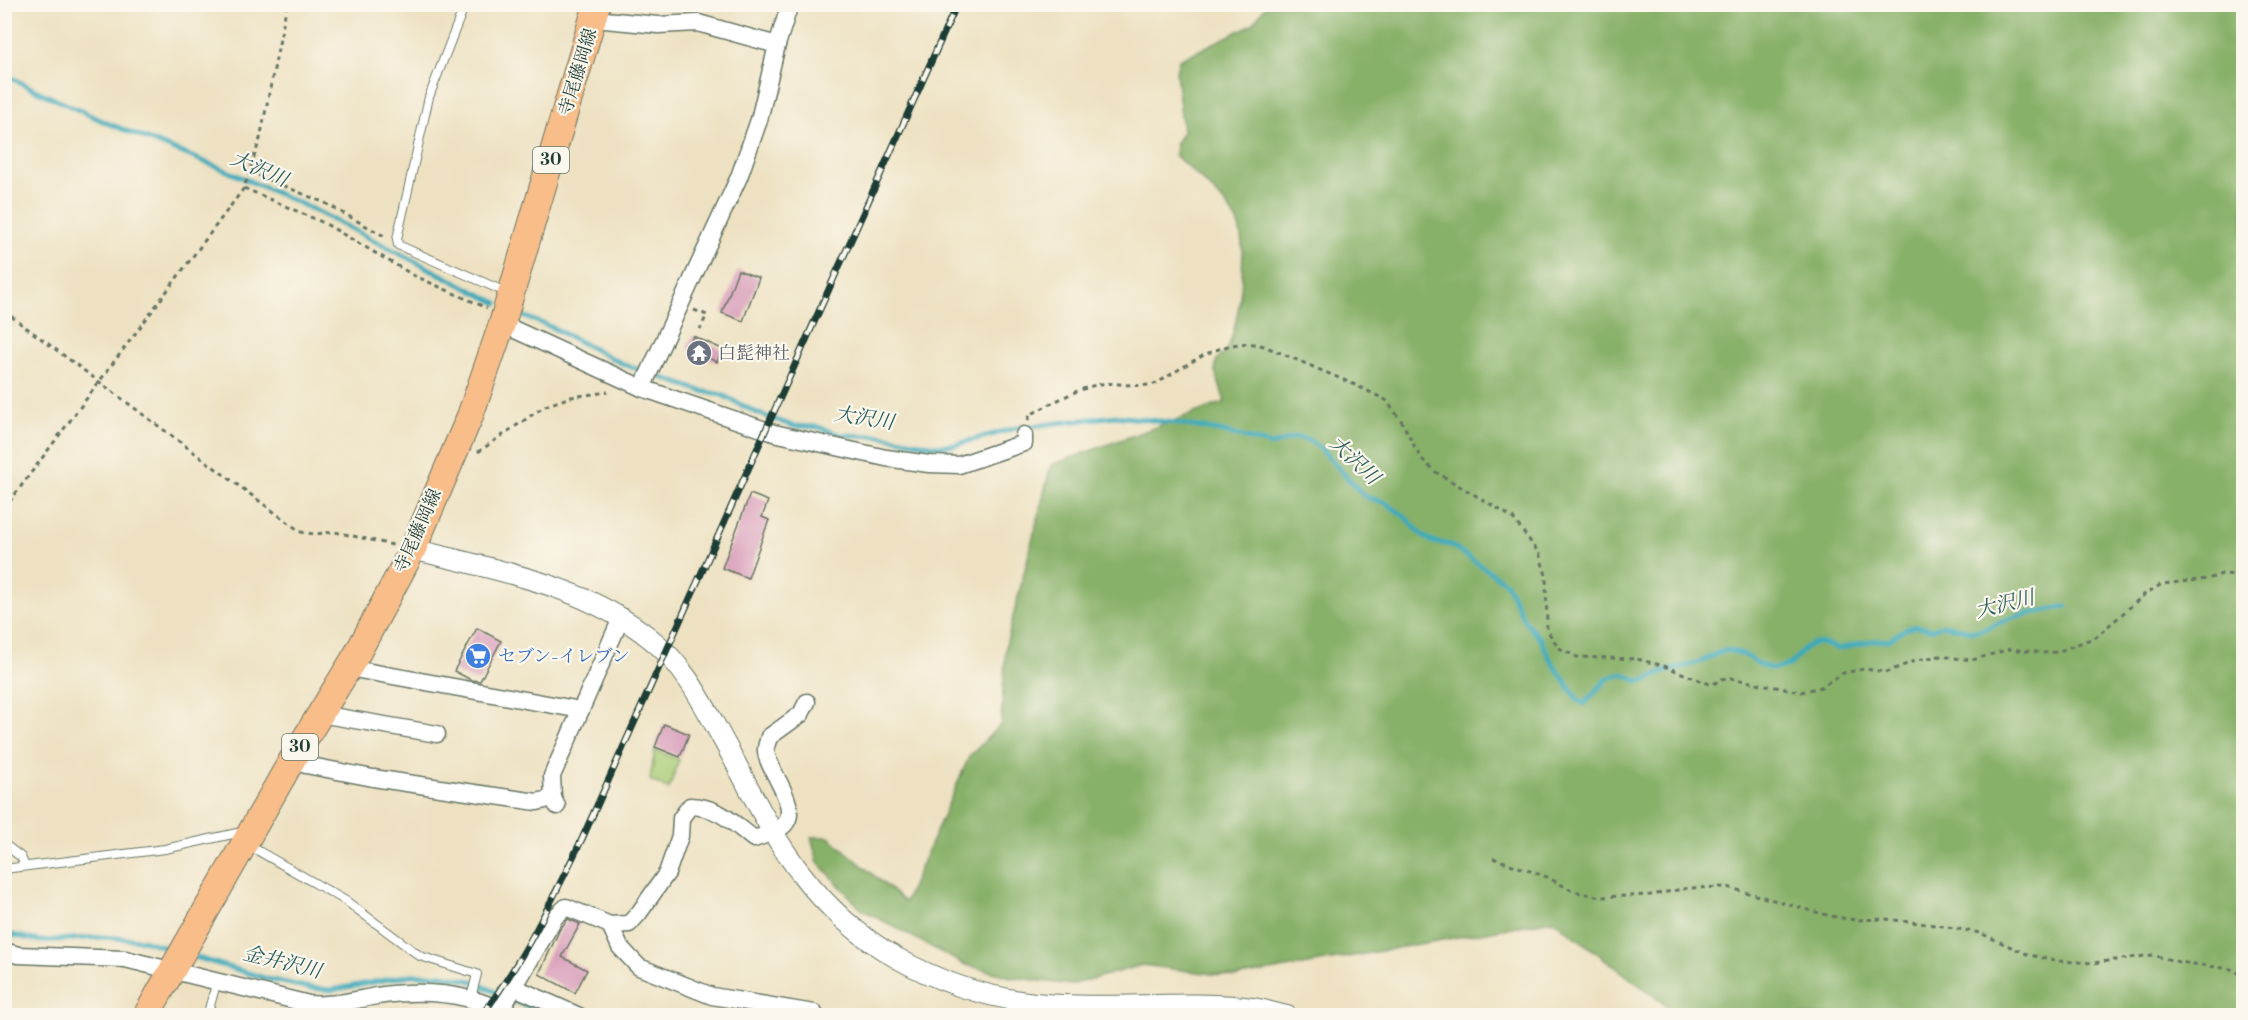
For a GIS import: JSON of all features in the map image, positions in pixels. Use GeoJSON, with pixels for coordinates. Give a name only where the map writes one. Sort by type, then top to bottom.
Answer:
{"type":"FeatureCollection","features":[{"type":"Feature","properties":{"kind":"main road","name":"寺尾藤岡線"},"geometry":{"type":"LineString","coordinates":[[146,1016],[292,760],[348,668],[412,549],[470,416],[506,311],[594,8]]}},
{"type":"Feature","properties":{"kind":"street"},"geometry":{"type":"LineString","coordinates":[[642,388],[740,177],[759,120],[777,45],[790,4]]}},
{"type":"Feature","properties":{"kind":"street"},"geometry":{"type":"LineString","coordinates":[[594,8],[658,26],[698,23],[777,45]]}},
{"type":"Feature","properties":{"kind":"street"},"geometry":{"type":"LineString","coordinates":[[506,311],[642,388],[774,433],[886,458],[929,464],[959,465],[1024,443],[1024,435]]}},
{"type":"Feature","properties":{"kind":"street"},"geometry":{"type":"LineString","coordinates":[[412,549],[545,584],[585,599],[621,618],[650,638],[675,661],[696,689],[773,832],[802,876],[833,909],[866,938],[893,956],[960,987],[1005,998],[1061,1005],[1245,1007],[1287,1016]]}},
{"type":"Feature","properties":{"kind":"street"},"geometry":{"type":"LineString","coordinates":[[292,760],[306,765],[373,778],[537,802],[555,802],[552,776],[621,618]]}},
{"type":"Feature","properties":{"kind":"street"},"geometry":{"type":"LineString","coordinates":[[348,668],[581,710]]}},
{"type":"Feature","properties":{"kind":"street"},"geometry":{"type":"LineString","coordinates":[[509,1002],[555,917],[566,907],[610,925],[629,924],[667,873],[680,836],[681,818],[690,806],[707,807],[718,812],[754,839],[785,825],[789,814],[784,792],[766,752],[768,738],[801,714],[807,702]]}},
{"type":"Feature","properties":{"kind":"street"},"geometry":{"type":"LineString","coordinates":[[320,714],[437,734]]}},
{"type":"Feature","properties":{"kind":"street"},"geometry":{"type":"LineString","coordinates":[[610,925],[620,947],[639,968],[712,996],[814,1013],[814,1016]]}},
{"type":"Feature","properties":{"kind":"street"},"geometry":{"type":"LineString","coordinates":[[4,951],[18,955],[179,959],[217,981],[309,1004],[326,1006],[412,992],[471,998],[490,1004],[509,1002],[579,1016]]}},
{"type":"Feature","properties":{"kind":"lane"},"geometry":{"type":"LineString","coordinates":[[465,4],[429,97],[397,231],[398,245],[506,311]]}},
{"type":"Feature","properties":{"kind":"lane"},"geometry":{"type":"LineString","coordinates":[[4,869],[248,836],[346,901],[420,956],[477,974],[471,998]]}},
{"type":"Feature","properties":{"kind":"lane"},"geometry":{"type":"LineString","coordinates":[[4,844],[21,856],[25,866]]}},
{"type":"Feature","properties":{"kind":"lane"},"geometry":{"type":"LineString","coordinates":[[207,1016],[217,981]]}},
{"type":"Feature","properties":{"kind":"path"},"geometry":{"type":"LineString","coordinates":[[4,509],[244,188],[260,139],[287,4]]}},
{"type":"Feature","properties":{"kind":"path"},"geometry":{"type":"LineString","coordinates":[[250,172],[325,203],[398,245]]}},
{"type":"Feature","properties":{"kind":"path"},"geometry":{"type":"LineString","coordinates":[[244,188],[324,223],[413,275],[506,311]]}},
{"type":"Feature","properties":{"kind":"path"},"geometry":{"type":"LineString","coordinates":[[681,305],[707,315],[700,329]]}},
{"type":"Feature","properties":{"kind":"path"},"geometry":{"type":"LineString","coordinates":[[4,311],[301,532],[315,534],[335,532],[412,549]]}},
{"type":"Feature","properties":{"kind":"path"},"geometry":{"type":"LineString","coordinates":[[1029,419],[1030,415],[1050,404],[1096,385],[1148,386],[1215,350],[1241,343],[1264,346],[1386,400],[1402,423],[1420,457],[1434,471],[1512,517],[1539,553],[1546,575],[1547,630],[1559,648],[1577,657],[1637,659],[1664,666],[1712,685],[1721,679],[1731,678],[1801,692],[1821,687],[1843,673],[1864,669],[1887,672],[1917,660],[1939,656],[1972,660],[2010,649],[2044,653],[2057,652],[2096,636],[2145,594],[2162,584],[2208,579],[2222,574],[2244,575]]}},
{"type":"Feature","properties":{"kind":"path"},"geometry":{"type":"LineString","coordinates":[[472,456],[545,406],[571,397],[642,388]]}},
{"type":"Feature","properties":{"kind":"path"},"geometry":{"type":"LineString","coordinates":[[1493,858],[1548,877],[1573,891],[1600,897],[1651,895],[1688,888],[1727,887],[1830,916],[1855,920],[1887,919],[1980,933],[2030,955],[2060,961],[2093,963],[2152,955],[2179,962],[2231,969],[2244,976]]}},
{"type":"Feature","properties":{"kind":"green space"},"geometry":{"type":"Polygon","coordinates":[[[1266,5],[2243,5],[2243,1015],[1679,1015],[1553,920],[1236,977],[1142,965],[1071,985],[1011,977],[963,964],[861,909],[818,862],[811,837],[829,837],[905,902],[969,757],[1001,724],[1006,645],[1051,465],[1225,402],[1215,371],[1217,359],[1227,349],[1236,322],[1242,283],[1242,245],[1235,218],[1229,209],[1175,155],[1176,143],[1183,132],[1176,72],[1179,60],[1253,24],[1266,5]]]}},
{"type":"Feature","properties":{"kind":"green space"},"geometry":{"type":"Polygon","coordinates":[[[655,750],[679,760],[669,789],[650,780],[655,750]]]}},
{"type":"Feature","properties":{"kind":"building"},"geometry":{"type":"Polygon","coordinates":[[[738,270],[759,278],[743,321],[722,313],[738,270]]]}},
{"type":"Feature","properties":{"kind":"building"},"geometry":{"type":"Polygon","coordinates":[[[693,336],[722,349],[717,362],[687,348],[693,336]]]}},
{"type":"Feature","properties":{"kind":"building"},"geometry":{"type":"Polygon","coordinates":[[[750,494],[768,501],[762,517],[769,520],[748,578],[722,568],[750,494]]]}},
{"type":"Feature","properties":{"kind":"building","name":"セブン-イレブン"},"geometry":{"type":"Polygon","coordinates":[[[477,628],[501,641],[480,681],[471,680],[454,671],[477,628]]]}},
{"type":"Feature","properties":{"kind":"building"},"geometry":{"type":"Polygon","coordinates":[[[664,724],[689,734],[680,757],[655,747],[664,724]]]}},
{"type":"Feature","properties":{"kind":"building"},"geometry":{"type":"Polygon","coordinates":[[[568,919],[580,924],[562,957],[587,970],[575,993],[539,974],[560,929],[568,919]]]}},
{"type":"Feature","properties":{"kind":"waterway","name":"大沢川"},"geometry":{"type":"LineString","coordinates":[[4,74],[107,123],[225,170],[310,208],[497,303]]}},
{"type":"Feature","properties":{"kind":"waterway","name":"大沢川"},"geometry":{"type":"LineString","coordinates":[[518,314],[551,327],[623,364],[701,391],[722,395],[757,413],[793,426],[818,427],[841,435],[881,436],[935,446],[954,445],[1016,428],[1116,416],[1176,423],[1224,432],[1272,445],[1296,437],[1308,440],[1320,448],[1364,496],[1386,503],[1403,515],[1423,536],[1433,542],[1451,545],[1506,583],[1525,622],[1541,640],[1550,659],[1578,700],[1584,704],[1608,678],[1623,674],[1638,681],[1647,680],[1660,673],[1703,661],[1728,650],[1743,654],[1762,666],[1774,669],[1790,665],[1805,648],[1813,643],[1839,649],[1871,641],[1888,640],[1915,626],[1932,629],[1943,625],[1979,631],[2014,617],[2067,606]]}},
{"type":"Feature","properties":{"kind":"waterway","name":"金井沢川"},"geometry":{"type":"LineString","coordinates":[[4,933],[40,941],[103,937],[143,940],[176,951]]}},
{"type":"Feature","properties":{"kind":"waterway","name":"金井沢川"},"geometry":{"type":"LineString","coordinates":[[188,955],[268,979],[332,990],[411,975],[441,975],[472,981],[547,1016]]}},
{"type":"Feature","properties":{"kind":"railway"},"geometry":{"type":"LineString","coordinates":[[481,1016],[524,952],[582,839],[957,4]]}},
{"type":"Feature","properties":{"kind":"place","name":"白髭神社"},"geometry":{"type":"Point","coordinates":[699,353]}},
{"type":"Feature","properties":{"kind":"place","name":"セブン-イレブン"},"geometry":{"type":"Point","coordinates":[478,656]}}]}
